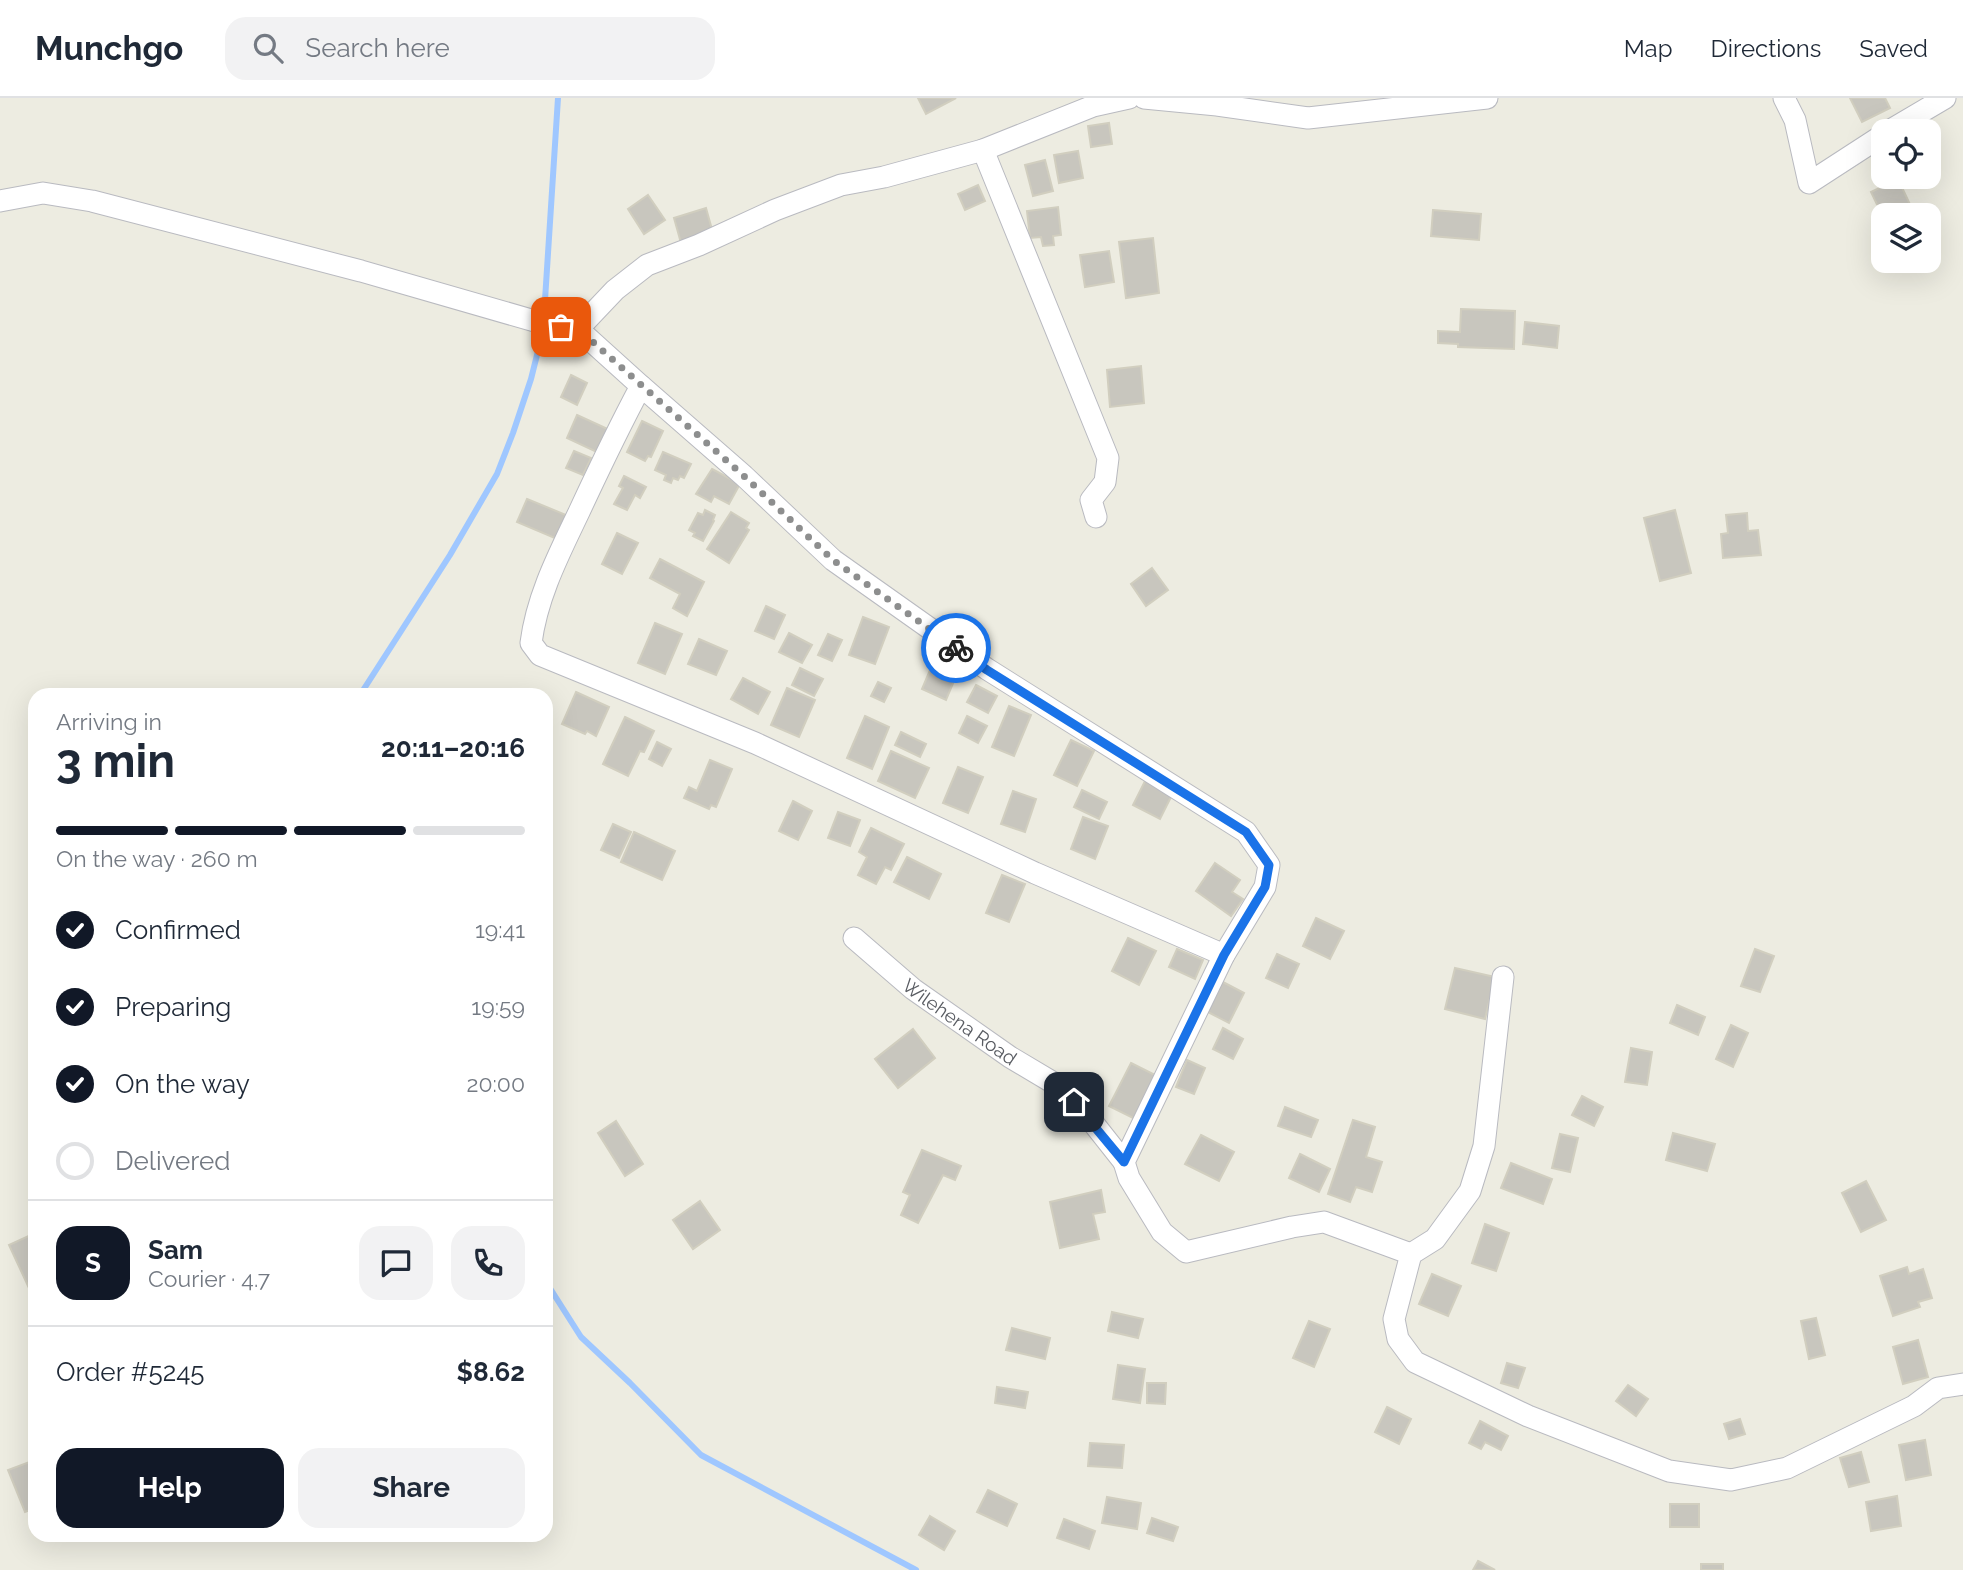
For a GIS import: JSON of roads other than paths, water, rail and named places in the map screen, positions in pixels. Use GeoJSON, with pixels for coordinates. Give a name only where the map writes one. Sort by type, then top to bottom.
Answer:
{"type":"FeatureCollection","features":[{"type":"Feature","properties":{"kind":"street"},"geometry":{"type":"LineString","coordinates":[[578,329],[615,290],[647,265],[699,245],[775,210],[841,186],[984,150],[1093,106],[1129,98]]}},
{"type":"Feature","properties":{"kind":"street"},"geometry":{"type":"LineString","coordinates":[[1144,98],[1308,118],[1487,98]]}},
{"type":"Feature","properties":{"kind":"street"},"geometry":{"type":"LineString","coordinates":[[1784,98],[1795,120],[1810,183],[1871,143]]}},
{"type":"Feature","properties":{"kind":"street"},"geometry":{"type":"LineString","coordinates":[[1909,119],[1945,98]]}},
{"type":"Feature","properties":{"kind":"street"},"geometry":{"type":"LineString","coordinates":[[984,150],[1108,458],[1105,482],[1091,500],[1096,517]]}},
{"type":"Feature","properties":{"kind":"street"},"geometry":{"type":"LineString","coordinates":[[0,201],[43,193],[92,201],[361,271],[545,324],[578,329],[744,476],[833,560],[987,670],[1246,832],[1269,865],[1265,887],[1224,955],[1124,1162]]}},
{"type":"Feature","properties":{"kind":"street"},"geometry":{"type":"LineString","coordinates":[[641,386],[613,438],[550,573],[534,622],[531,643],[540,655],[755,743],[1023,867],[1224,955]]}},
{"type":"Feature","properties":{"kind":"street","name":"Wilehena Road"},"geometry":{"type":"LineString","coordinates":[[854,938],[913,989],[1010,1057],[1057,1085],[1090,1119],[1124,1162],[1129,1178],[1162,1232],[1186,1252],[1324,1222],[1411,1254]]}},
{"type":"Feature","properties":{"kind":"street"},"geometry":{"type":"LineString","coordinates":[[1503,978],[1484,1146],[1471,1191],[1435,1239],[1411,1254],[1394,1319],[1398,1339],[1415,1362],[1528,1416],[1669,1471],[1731,1480],[1787,1468],[1914,1406],[1938,1388],[1963,1384]]}},
{"type":"Feature","properties":{"kind":"waterway"},"geometry":{"type":"LineString","coordinates":[[364,688],[450,555],[497,474],[531,379],[543,331],[558,98]]}},
{"type":"Feature","properties":{"kind":"waterway"},"geometry":{"type":"LineString","coordinates":[[553,1293],[581,1337],[701,1455],[916,1570]]}}]}
